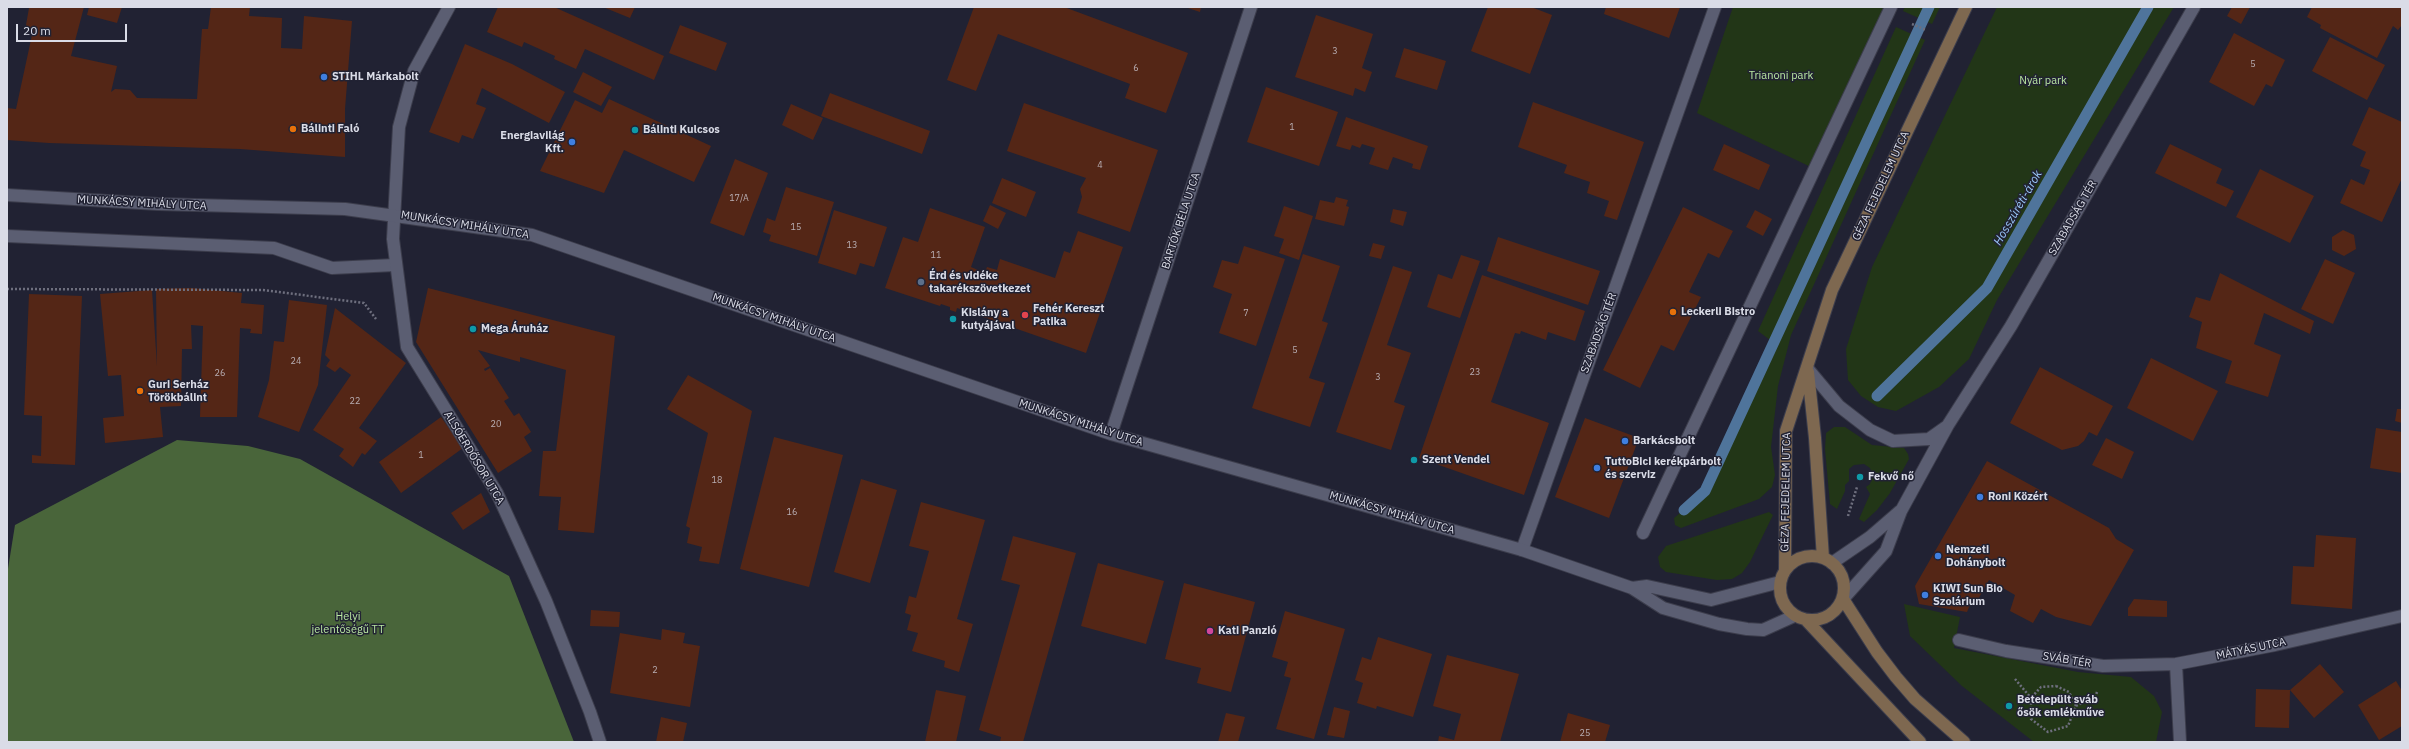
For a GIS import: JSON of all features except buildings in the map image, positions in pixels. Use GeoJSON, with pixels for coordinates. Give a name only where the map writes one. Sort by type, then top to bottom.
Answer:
{"type":"FeatureCollection","features":[{"type":"Feature","properties":{"kind":"main road","name":"GÉZA FEJEDELEM UTCA"},"geometry":{"type":"LineString","coordinates":[[1785,570],[1786,431],[1808,369],[1832,290],[1966,7]]}},
{"type":"Feature","properties":{"kind":"main road","name":"GÉZA FEJEDELEM UTCA"},"geometry":{"type":"LineString","coordinates":[[1808,369],[1828,560]]}},
{"type":"Feature","properties":{"kind":"main road"},"geometry":{"type":"LineString","coordinates":[[1920,742],[1807,621],[1794,616],[1785,607],[1780,594],[1780,582],[1785,570],[1796,560],[1809,556],[1828,560],[1843,577],[1843,599],[1877,652],[1915,699],[1964,742]]}},
{"type":"Feature","properties":{"kind":"main road","name":"SZABADSÁG TÉR"},"geometry":{"type":"LineString","coordinates":[[1807,621],[1819,620],[1830,616],[1838,609],[1843,599]]}},
{"type":"Feature","properties":{"kind":"street","name":"ALSÓERDŐSOR UTCA"},"geometry":{"type":"LineString","coordinates":[[449,7],[414,70],[399,127],[393,214],[395,265],[407,348],[497,493],[546,601],[590,712],[600,742]]}},
{"type":"Feature","properties":{"kind":"street","name":"BARTÓK BÉLA UTCA"},"geometry":{"type":"LineString","coordinates":[[1111,434],[1251,7]]}},
{"type":"Feature","properties":{"kind":"street","name":"SZABADSÁG TÉR"},"geometry":{"type":"LineString","coordinates":[[1522,550],[1715,7]]}},
{"type":"Feature","properties":{"kind":"street","name":"SZABADSÁG TÉR"},"geometry":{"type":"LineString","coordinates":[[1843,599],[1886,551],[1901,510],[1948,425],[2012,326],[2194,7]]}},
{"type":"Feature","properties":{"kind":"street"},"geometry":{"type":"LineString","coordinates":[[1643,533],[1890,10]]}},
{"type":"Feature","properties":{"kind":"street","name":"MUNKÁCSY MIHÁLY UTCA"},"geometry":{"type":"LineString","coordinates":[[7,195],[158,204],[345,209],[393,214],[532,235],[1111,434],[1522,550]]}},
{"type":"Feature","properties":{"kind":"street"},"geometry":{"type":"LineString","coordinates":[[7,236],[274,248],[332,268],[395,265]]}},
{"type":"Feature","properties":{"kind":"street","name":"SZABADSÁG TÉR"},"geometry":{"type":"LineString","coordinates":[[1808,369],[1839,406],[1870,430],[1893,441],[1929,439],[1948,425]]}},
{"type":"Feature","properties":{"kind":"street","name":"SZABADSÁG TÉR"},"geometry":{"type":"LineString","coordinates":[[1828,560],[1870,537],[1901,510]]}},
{"type":"Feature","properties":{"kind":"street"},"geometry":{"type":"LineString","coordinates":[[1522,550],[1632,588],[1663,608],[1740,628],[1763,630],[1794,616]]}},
{"type":"Feature","properties":{"kind":"street"},"geometry":{"type":"LineString","coordinates":[[1632,588],[1647,586],[1711,600],[1780,582]]}},
{"type":"Feature","properties":{"kind":"street","name":"MÁTYÁS UTCA"},"geometry":{"type":"LineString","coordinates":[[2176,664],[2275,645],[2402,616]]}},
{"type":"Feature","properties":{"kind":"street","name":"SVÁB TÉR"},"geometry":{"type":"LineString","coordinates":[[1959,640],[2006,651],[2104,666],[2176,664]]}},
{"type":"Feature","properties":{"kind":"street"},"geometry":{"type":"LineString","coordinates":[[2176,664],[2180,742]]}},
{"type":"Feature","properties":{"kind":"path"},"geometry":{"type":"LineString","coordinates":[[1890,10],[1950,42]]}},
{"type":"Feature","properties":{"kind":"path"},"geometry":{"type":"LineString","coordinates":[[7,289],[263,290],[364,303],[388,336],[407,348]]}},
{"type":"Feature","properties":{"kind":"path"},"geometry":{"type":"LineString","coordinates":[[1846,520],[1857,487]]}},
{"type":"Feature","properties":{"kind":"path"},"geometry":{"type":"LineString","coordinates":[[2056,686],[2069,692],[2076,706],[2068,726],[2048,732],[2031,719],[2031,698],[2042,687],[2056,686]]}},
{"type":"Feature","properties":{"kind":"green space","name":"Trianoni park"},"geometry":{"type":"Polygon","coordinates":[[[1733,7],[1887,7],[1813,168],[1697,113],[1733,7]]]}},
{"type":"Feature","properties":{"kind":"green space"},"geometry":{"type":"Polygon","coordinates":[[[1905,7],[1940,7],[1932,24],[1903,11],[1905,7]]]}},
{"type":"Feature","properties":{"kind":"green space","name":"Nyár park"},"geometry":{"type":"Polygon","coordinates":[[[1997,7],[2174,7],[1997,300],[1969,359],[1939,387],[1896,411],[1878,407],[1861,396],[1848,380],[1846,349],[1872,267],[1997,7]]]}},
{"type":"Feature","properties":{"kind":"green space"},"geometry":{"type":"Polygon","coordinates":[[[1896,27],[1925,40],[1791,335],[1778,386],[1771,447],[1775,475],[1772,487],[1759,499],[1681,528],[1675,525],[1674,518],[1697,499],[1770,340],[1758,331],[1896,27]]]}},
{"type":"Feature","properties":{"kind":"green space"},"geometry":{"type":"Polygon","coordinates":[[[1834,427],[1845,427],[1872,445],[1904,448],[1908,454],[1909,459],[1890,493],[1877,510],[1864,522],[1859,519],[1870,494],[1866,487],[1870,484],[1873,476],[1870,468],[1864,464],[1854,465],[1849,469],[1849,481],[1845,485],[1845,491],[1837,509],[1830,504],[1825,449],[1826,433],[1834,427]]]}},
{"type":"Feature","properties":{"kind":"green space","name":"Helyi jelentőségű TT"},"geometry":{"type":"Polygon","coordinates":[[[177,440],[248,446],[300,459],[509,576],[574,742],[7,742],[7,575],[15,525],[177,440]]]}},
{"type":"Feature","properties":{"kind":"green space"},"geometry":{"type":"Polygon","coordinates":[[[1769,512],[1773,515],[1750,562],[1742,573],[1732,579],[1717,580],[1666,572],[1660,567],[1658,557],[1666,546],[1769,512]]]}},
{"type":"Feature","properties":{"kind":"green space"},"geometry":{"type":"Polygon","coordinates":[[[1904,604],[1960,617],[1954,648],[2078,672],[2131,677],[2154,696],[2162,712],[2156,742],[2034,742],[1962,686],[1910,636],[1904,604]]]}},
{"type":"Feature","properties":{"kind":"waterway"},"geometry":{"type":"LineString","coordinates":[[1684,510],[1705,491],[1929,7]]}},
{"type":"Feature","properties":{"kind":"waterway","name":"Hosszúréti-árok"},"geometry":{"type":"LineString","coordinates":[[1877,396],[1987,288],[2148,7]]}},
{"type":"Feature","properties":{"kind":"place","name":"STIHL Márkabolt"},"geometry":{"type":"Point","coordinates":[324,77]}},
{"type":"Feature","properties":{"kind":"place","name":"Bálinti Faló"},"geometry":{"type":"Point","coordinates":[293,129]}},
{"type":"Feature","properties":{"kind":"place","name":"Bálinti Kulcsos"},"geometry":{"type":"Point","coordinates":[635,130]}},
{"type":"Feature","properties":{"kind":"place","name":"Energiavilág Kft."},"geometry":{"type":"Point","coordinates":[572,142]}},
{"type":"Feature","properties":{"kind":"place","name":"Érd és vidéke takarékszövetkezet"},"geometry":{"type":"Point","coordinates":[921,282]}},
{"type":"Feature","properties":{"kind":"place","name":"Leckerli Bistro"},"geometry":{"type":"Point","coordinates":[1673,312]}},
{"type":"Feature","properties":{"kind":"place","name":"Fehér Kereszt Patika"},"geometry":{"type":"Point","coordinates":[1025,315]}},
{"type":"Feature","properties":{"kind":"place","name":"Kislány a kutyájával"},"geometry":{"type":"Point","coordinates":[953,319]}},
{"type":"Feature","properties":{"kind":"place","name":"Mega Áruház"},"geometry":{"type":"Point","coordinates":[473,329]}},
{"type":"Feature","properties":{"kind":"place","name":"Guri Serház Törökbálint"},"geometry":{"type":"Point","coordinates":[140,391]}},
{"type":"Feature","properties":{"kind":"place","name":"Barkácsbolt"},"geometry":{"type":"Point","coordinates":[1625,441]}},
{"type":"Feature","properties":{"kind":"place","name":"Szent Vendel"},"geometry":{"type":"Point","coordinates":[1414,460]}},
{"type":"Feature","properties":{"kind":"place","name":"TuttoBici kerékpárbolt és szerviz"},"geometry":{"type":"Point","coordinates":[1597,468]}},
{"type":"Feature","properties":{"kind":"place","name":"Fekvő nő"},"geometry":{"type":"Point","coordinates":[1860,477]}},
{"type":"Feature","properties":{"kind":"place","name":"Roni Közért"},"geometry":{"type":"Point","coordinates":[1980,497]}},
{"type":"Feature","properties":{"kind":"place","name":"Nemzeti Dohánybolt"},"geometry":{"type":"Point","coordinates":[1938,556]}},
{"type":"Feature","properties":{"kind":"place","name":"KIWI Sun Bio Szolárium"},"geometry":{"type":"Point","coordinates":[1925,595]}},
{"type":"Feature","properties":{"kind":"place","name":"Kati Panzió"},"geometry":{"type":"Point","coordinates":[1210,631]}},
{"type":"Feature","properties":{"kind":"place","name":"Betelepült sváb ősök emlékműve"},"geometry":{"type":"Point","coordinates":[2009,706]}}]}
